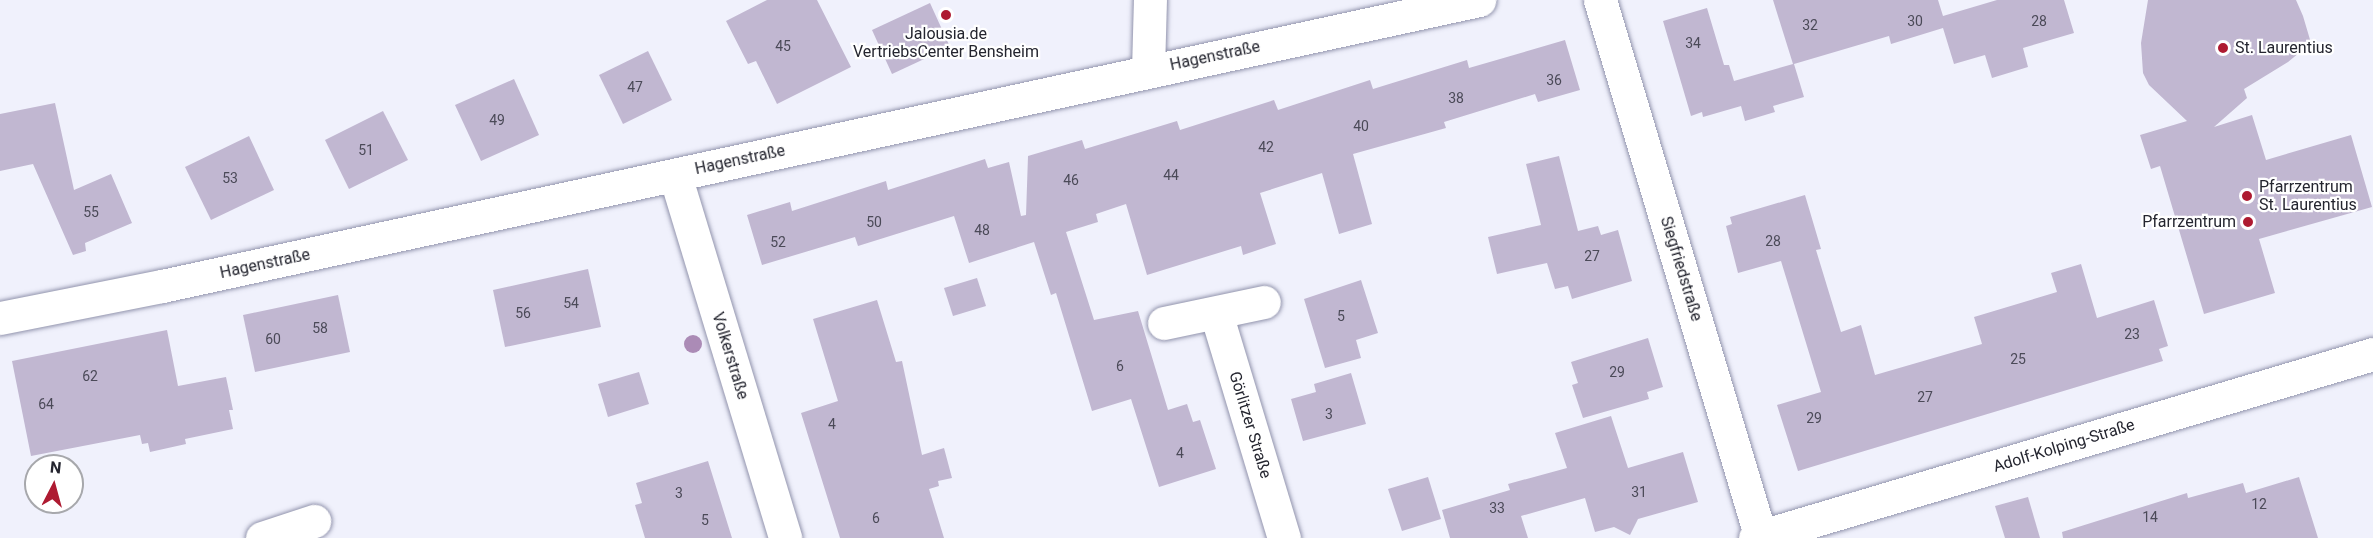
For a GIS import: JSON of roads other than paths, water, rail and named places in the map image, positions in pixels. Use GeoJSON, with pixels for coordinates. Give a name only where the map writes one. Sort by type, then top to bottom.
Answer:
{"type":"FeatureCollection","features":[{"type":"Feature","properties":{"kind":"street"},"geometry":{"type":"LineString","coordinates":[[1148,70],[1150,0]]}},
{"type":"Feature","properties":{"kind":"street","name":"Hagenstraße"},"geometry":{"type":"LineString","coordinates":[[0,318],[162,286],[1148,70],[1479,0]]}},
{"type":"Feature","properties":{"kind":"street","name":"Siegfriedstraße"},"geometry":{"type":"LineString","coordinates":[[1600,0],[1759,537]]}},
{"type":"Feature","properties":{"kind":"street","name":"Volkerstraße"},"geometry":{"type":"LineString","coordinates":[[675,175],[785,538]]}},
{"type":"Feature","properties":{"kind":"street"},"geometry":{"type":"LineString","coordinates":[[1164,322],[1264,302]]}},
{"type":"Feature","properties":{"kind":"street","name":"Görlitzer Straße"},"geometry":{"type":"LineString","coordinates":[[1216,313],[1284,538]]}},
{"type":"Feature","properties":{"kind":"street","name":"Adolf-Kolping-Straße"},"geometry":{"type":"LineString","coordinates":[[1759,537],[2373,354]]}},
{"type":"Feature","properties":{"kind":"street"},"geometry":{"type":"LineString","coordinates":[[262,538],[314,521]]}},
{"type":"Feature","properties":{"kind":"place","name":"Jalousia.de VertriebsCenter Bensheim"},"geometry":{"type":"Point","coordinates":[946,15]}},
{"type":"Feature","properties":{"kind":"place","name":"St. Laurentius"},"geometry":{"type":"Point","coordinates":[2223,48]}},
{"type":"Feature","properties":{"kind":"place","name":"Pfarrzentrum St. Laurentius"},"geometry":{"type":"Point","coordinates":[2247,196]}},
{"type":"Feature","properties":{"kind":"place","name":"Pfarrzentrum"},"geometry":{"type":"Point","coordinates":[2248,222]}}]}
